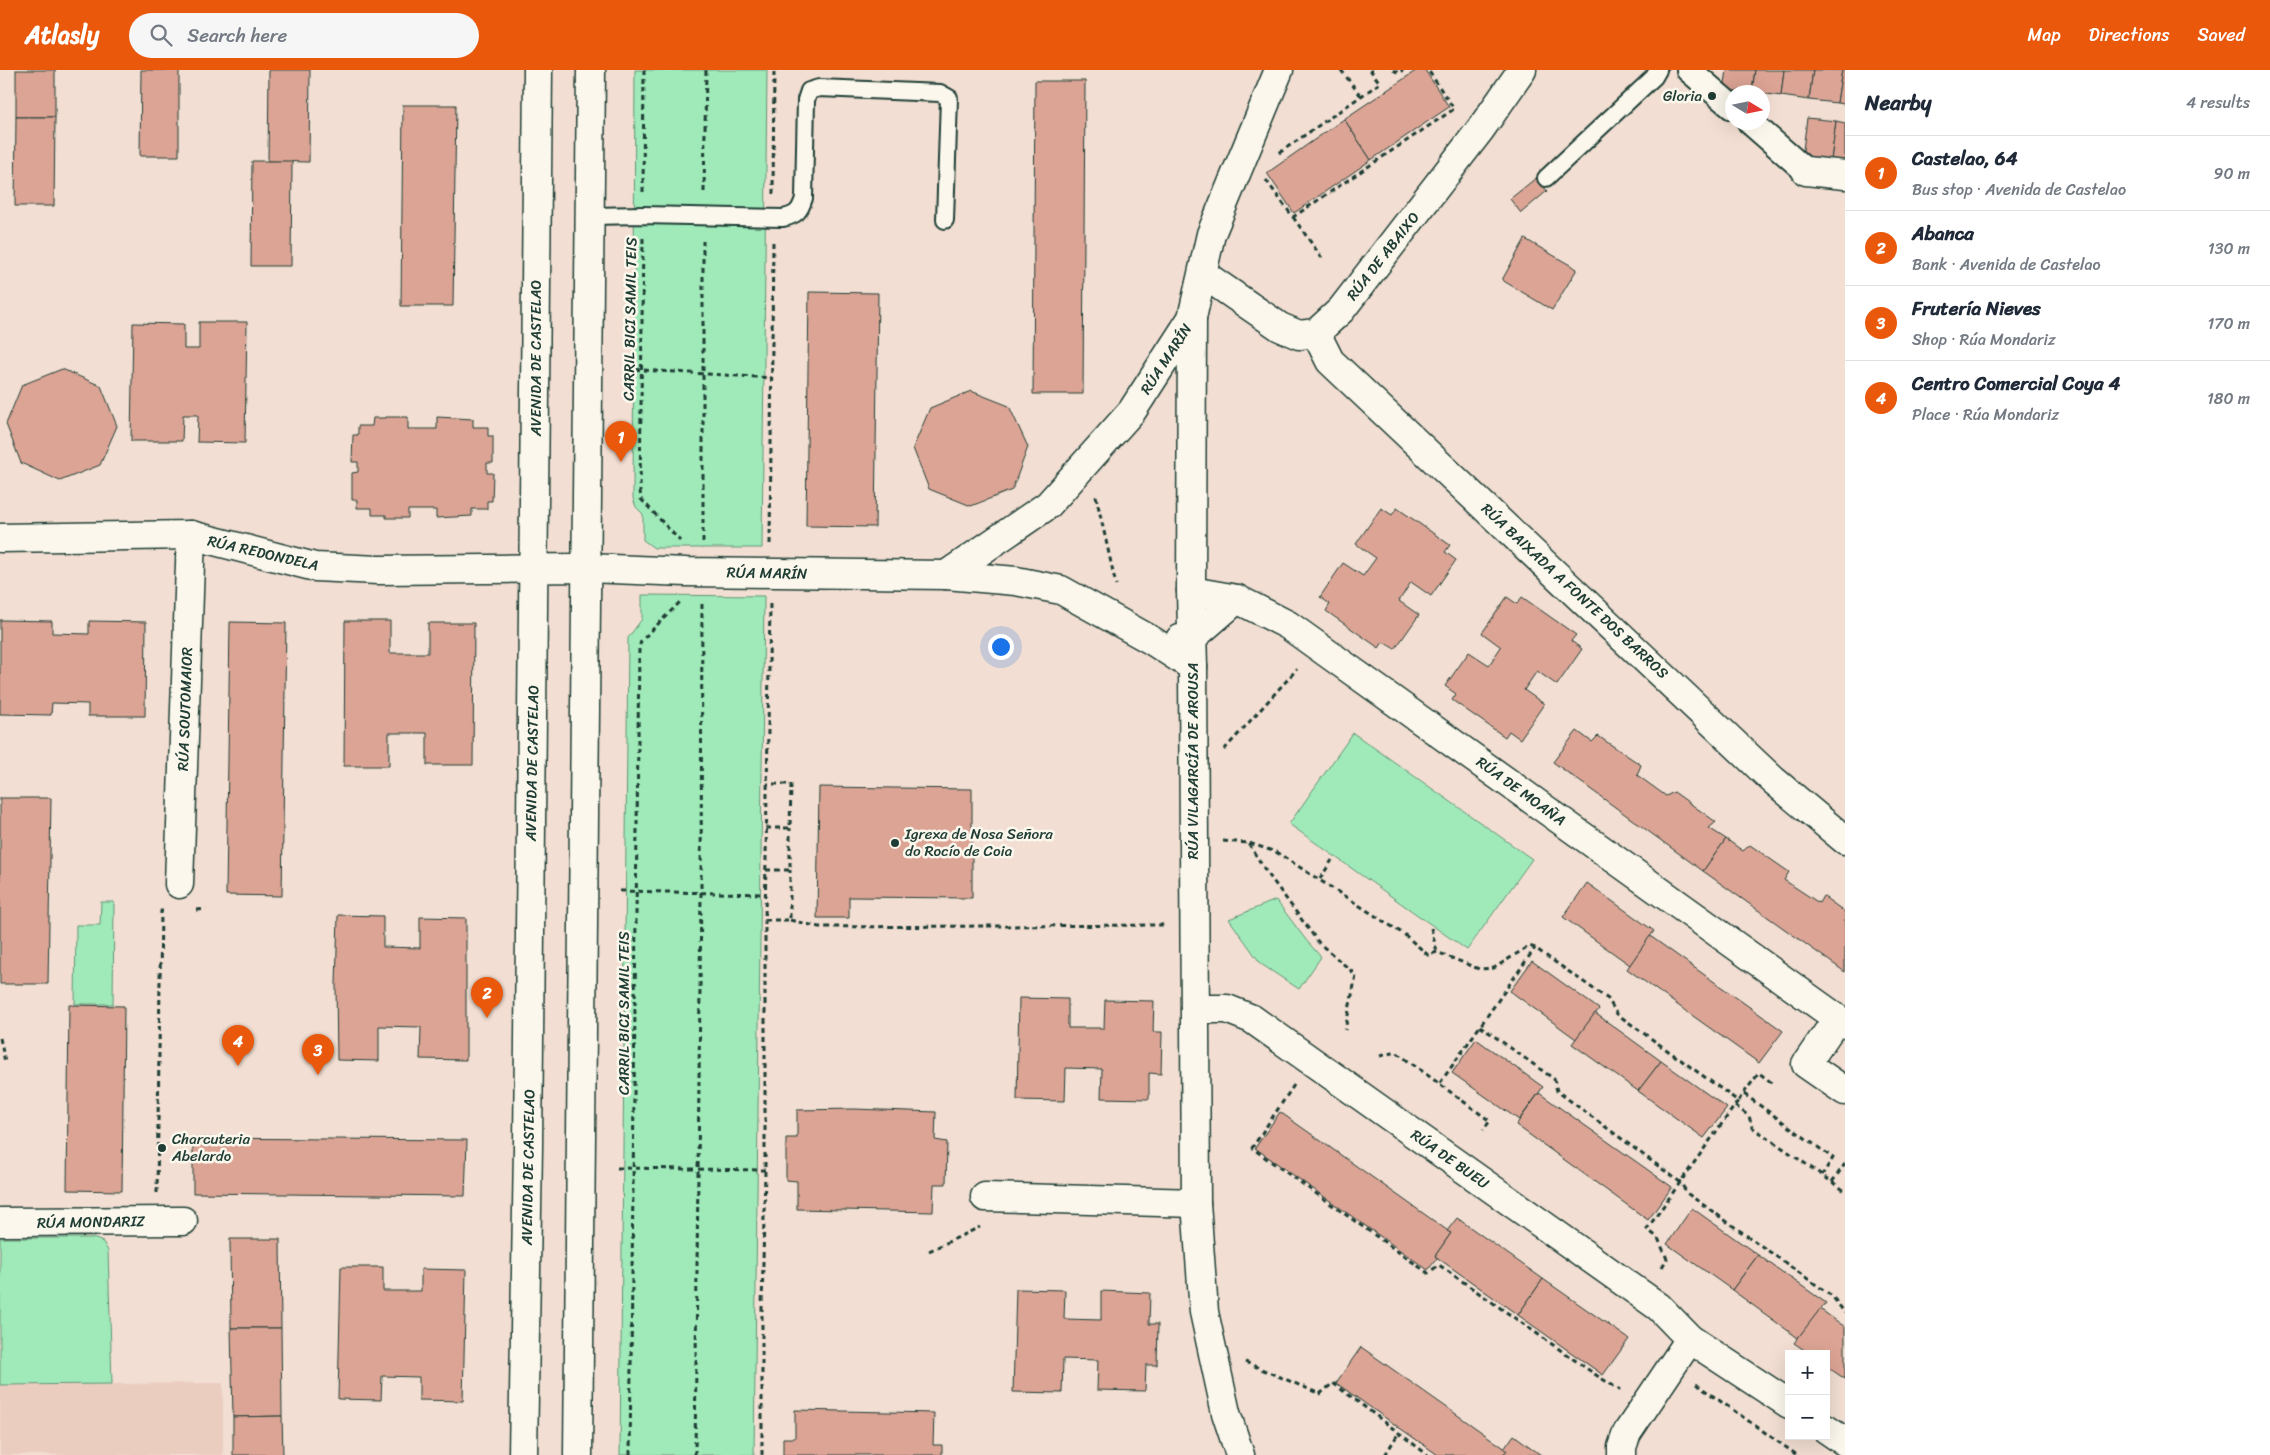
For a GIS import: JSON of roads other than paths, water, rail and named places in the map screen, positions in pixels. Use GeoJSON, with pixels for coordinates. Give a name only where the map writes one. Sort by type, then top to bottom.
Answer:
{"type":"FeatureCollection","features":[{"type":"Feature","properties":{"kind":"street","name":"AVENIDA DE CASTELAO"},"geometry":{"type":"LineString","coordinates":[[523,1455],[538,70]]}},
{"type":"Feature","properties":{"kind":"street"},"geometry":{"type":"LineString","coordinates":[[578,1455],[591,70]]}},
{"type":"Feature","properties":{"kind":"street","name":"RÚA MARÍN"},"geometry":{"type":"LineString","coordinates":[[946,575],[1048,505],[1132,411],[1192,318],[1211,234],[1279,70]]}},
{"type":"Feature","properties":{"kind":"street","name":"RÚA DE ABAIXO"},"geometry":{"type":"LineString","coordinates":[[1316,333],[1347,302],[1480,130],[1522,70]]}},
{"type":"Feature","properties":{"kind":"street"},"geometry":{"type":"LineString","coordinates":[[1689,70],[1725,101]]}},
{"type":"Feature","properties":{"kind":"street"},"geometry":{"type":"LineString","coordinates":[[1759,130],[1806,171],[1845,175]]}},
{"type":"Feature","properties":{"kind":"street"},"geometry":{"type":"LineString","coordinates":[[1203,274],[1280,327],[1299,334],[1316,333]]}},
{"type":"Feature","properties":{"kind":"street","name":"RÚA VILAGARCÍA DE AROUSA"},"geometry":{"type":"LineString","coordinates":[[1192,318],[1191,591],[1196,1008],[1196,1203],[1204,1312],[1226,1413],[1240,1455]]}},
{"type":"Feature","properties":{"kind":"street","name":"RÚA BAIXADA A FONTE DOS BARROS"},"geometry":{"type":"LineString","coordinates":[[1316,333],[1330,361],[1773,780],[1845,840]]}},
{"type":"Feature","properties":{"kind":"street"},"geometry":{"type":"LineString","coordinates":[[1012,530],[1006,558],[1016,581]]}},
{"type":"Feature","properties":{"kind":"street","name":"RÚA REDONDELA"},"geometry":{"type":"LineString","coordinates":[[0,538],[190,535],[316,567],[378,570],[587,568]]}},
{"type":"Feature","properties":{"kind":"street","name":"RÚA SOUTOMAIOR"},"geometry":{"type":"LineString","coordinates":[[179,884],[190,535]]}},
{"type":"Feature","properties":{"kind":"street","name":"RÚA MARÍN"},"geometry":{"type":"LineString","coordinates":[[587,568],[946,575],[1016,581],[1061,590],[1152,640],[1193,667]]}},
{"type":"Feature","properties":{"kind":"street","name":"RÚA DE MOAÑA"},"geometry":{"type":"LineString","coordinates":[[1191,591],[1237,599],[1288,625],[1841,1022],[1806,1064],[1845,1091]]}},
{"type":"Feature","properties":{"kind":"street"},"geometry":{"type":"LineString","coordinates":[[1152,640],[1192,638],[1237,599]]}},
{"type":"Feature","properties":{"kind":"street","name":"RÚA DE BUEU"},"geometry":{"type":"LineString","coordinates":[[1196,1008],[1226,1009],[1252,1019],[1659,1307],[1690,1339],[1785,1401]]}},
{"type":"Feature","properties":{"kind":"street"},"geometry":{"type":"LineString","coordinates":[[985,1196],[1196,1203]]}},
{"type":"Feature","properties":{"kind":"street","name":"RÚA MONDARIZ"},"geometry":{"type":"LineString","coordinates":[[0,1222],[182,1221]]}},
{"type":"Feature","properties":{"kind":"street"},"geometry":{"type":"LineString","coordinates":[[1622,1455],[1622,1447],[1627,1433],[1650,1402],[1690,1339]]}},
{"type":"Feature","properties":{"kind":"street"},"geometry":{"type":"LineString","coordinates":[[1830,1432],[1845,1442]]}},
{"type":"Feature","properties":{"kind":"lane"},"geometry":{"type":"LineString","coordinates":[[1546,178],[1654,77],[1658,70]]}},
{"type":"Feature","properties":{"kind":"lane"},"geometry":{"type":"LineString","coordinates":[[590,216],[643,215],[773,218],[793,216],[800,211],[804,198],[806,100],[809,91],[819,88],[940,93],[949,98],[945,220]]}},
{"type":"Feature","properties":{"kind":"place","name":"Gloria"},"geometry":{"type":"Point","coordinates":[1712,96]}},
{"type":"Feature","properties":{"kind":"place","name":"Castelao, 64"},"geometry":{"type":"Point","coordinates":[621,462]}},
{"type":"Feature","properties":{"kind":"place","name":"Igrexa de Nosa Señora do Rocío de Coia"},"geometry":{"type":"Point","coordinates":[895,843]}},
{"type":"Feature","properties":{"kind":"place","name":"Abanca"},"geometry":{"type":"Point","coordinates":[487,1018]}},
{"type":"Feature","properties":{"kind":"place","name":"Centro Comercial Coya 4"},"geometry":{"type":"Point","coordinates":[238,1066]}},
{"type":"Feature","properties":{"kind":"place","name":"Frutería Nieves"},"geometry":{"type":"Point","coordinates":[318,1075]}},
{"type":"Feature","properties":{"kind":"place","name":"Charcuteria Abelardo"},"geometry":{"type":"Point","coordinates":[162,1148]}}]}
